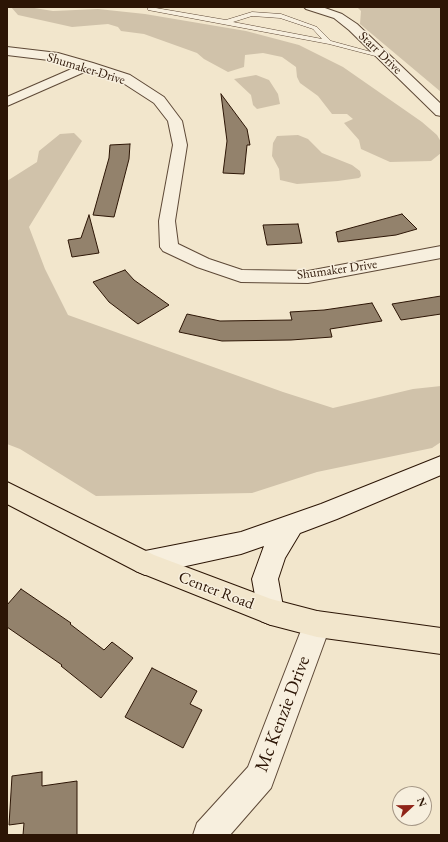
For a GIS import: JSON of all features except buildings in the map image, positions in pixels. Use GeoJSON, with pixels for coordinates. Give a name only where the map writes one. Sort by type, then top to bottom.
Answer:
{"type":"FeatureCollection","features":[{"type":"Feature","properties":{"kind":"main road","name":"Center Road"},"geometry":{"type":"LineString","coordinates":[[7,492],[145,563],[271,612],[317,624],[441,641]]}},
{"type":"Feature","properties":{"kind":"street","name":"Starr Drive"},"geometry":{"type":"LineString","coordinates":[[310,7],[338,16],[354,27],[441,112]]}},
{"type":"Feature","properties":{"kind":"street","name":"Shumaker Drive"},"geometry":{"type":"LineString","coordinates":[[7,51],[58,57],[88,66],[125,78],[159,100],[175,121],[180,145],[167,221],[169,246],[203,263],[241,276],[308,276],[441,252]]}},
{"type":"Feature","properties":{"kind":"street"},"geometry":{"type":"LineString","coordinates":[[7,102],[88,66]]}},
{"type":"Feature","properties":{"kind":"street"},"geometry":{"type":"LineString","coordinates":[[145,563],[240,543],[328,512],[441,464]]}},
{"type":"Feature","properties":{"kind":"street"},"geometry":{"type":"LineString","coordinates":[[271,612],[265,579],[273,554],[291,525]]}},
{"type":"Feature","properties":{"kind":"street","name":"Mc Kenzie Drive"},"geometry":{"type":"LineString","coordinates":[[209,835],[260,777],[317,624]]}},
{"type":"Feature","properties":{"kind":"lane"},"geometry":{"type":"LineString","coordinates":[[150,9],[329,42],[383,56]]}},
{"type":"Feature","properties":{"kind":"lane"},"geometry":{"type":"LineString","coordinates":[[226,22],[252,14],[281,16],[315,28],[329,42]]}},
{"type":"Feature","properties":{"kind":"shaded area"},"geometry":{"type":"Polygon","coordinates":[[[11,7],[28,7],[53,11],[98,9],[145,14],[246,31],[299,45],[343,67],[422,122],[437,135],[441,142],[441,153],[431,161],[390,162],[361,149],[359,140],[344,123],[353,119],[347,114],[332,114],[318,96],[300,83],[297,77],[296,67],[282,57],[263,53],[245,55],[244,67],[228,72],[204,59],[197,53],[144,34],[121,31],[118,27],[108,24],[72,27],[18,15],[11,7]]]}},
{"type":"Feature","properties":{"kind":"shaded area"},"geometry":{"type":"Polygon","coordinates":[[[357,7],[441,7],[441,92],[360,24],[361,11],[357,7]]]}},
{"type":"Feature","properties":{"kind":"shaded area"},"geometry":{"type":"Polygon","coordinates":[[[256,75],[269,80],[278,94],[280,104],[257,109],[253,105],[251,95],[234,79],[256,75]]]}},
{"type":"Feature","properties":{"kind":"shaded area"},"geometry":{"type":"Polygon","coordinates":[[[74,133],[82,141],[29,227],[45,269],[68,315],[283,392],[333,408],[413,389],[441,386],[441,442],[432,448],[317,472],[252,493],[96,496],[20,449],[7,444],[7,181],[37,162],[39,151],[60,134],[74,133]]]}},
{"type":"Feature","properties":{"kind":"shaded area"},"geometry":{"type":"Polygon","coordinates":[[[298,135],[308,139],[322,153],[352,165],[360,171],[361,176],[359,178],[338,181],[297,184],[280,180],[279,169],[272,156],[273,143],[277,136],[298,135]]]}}]}
